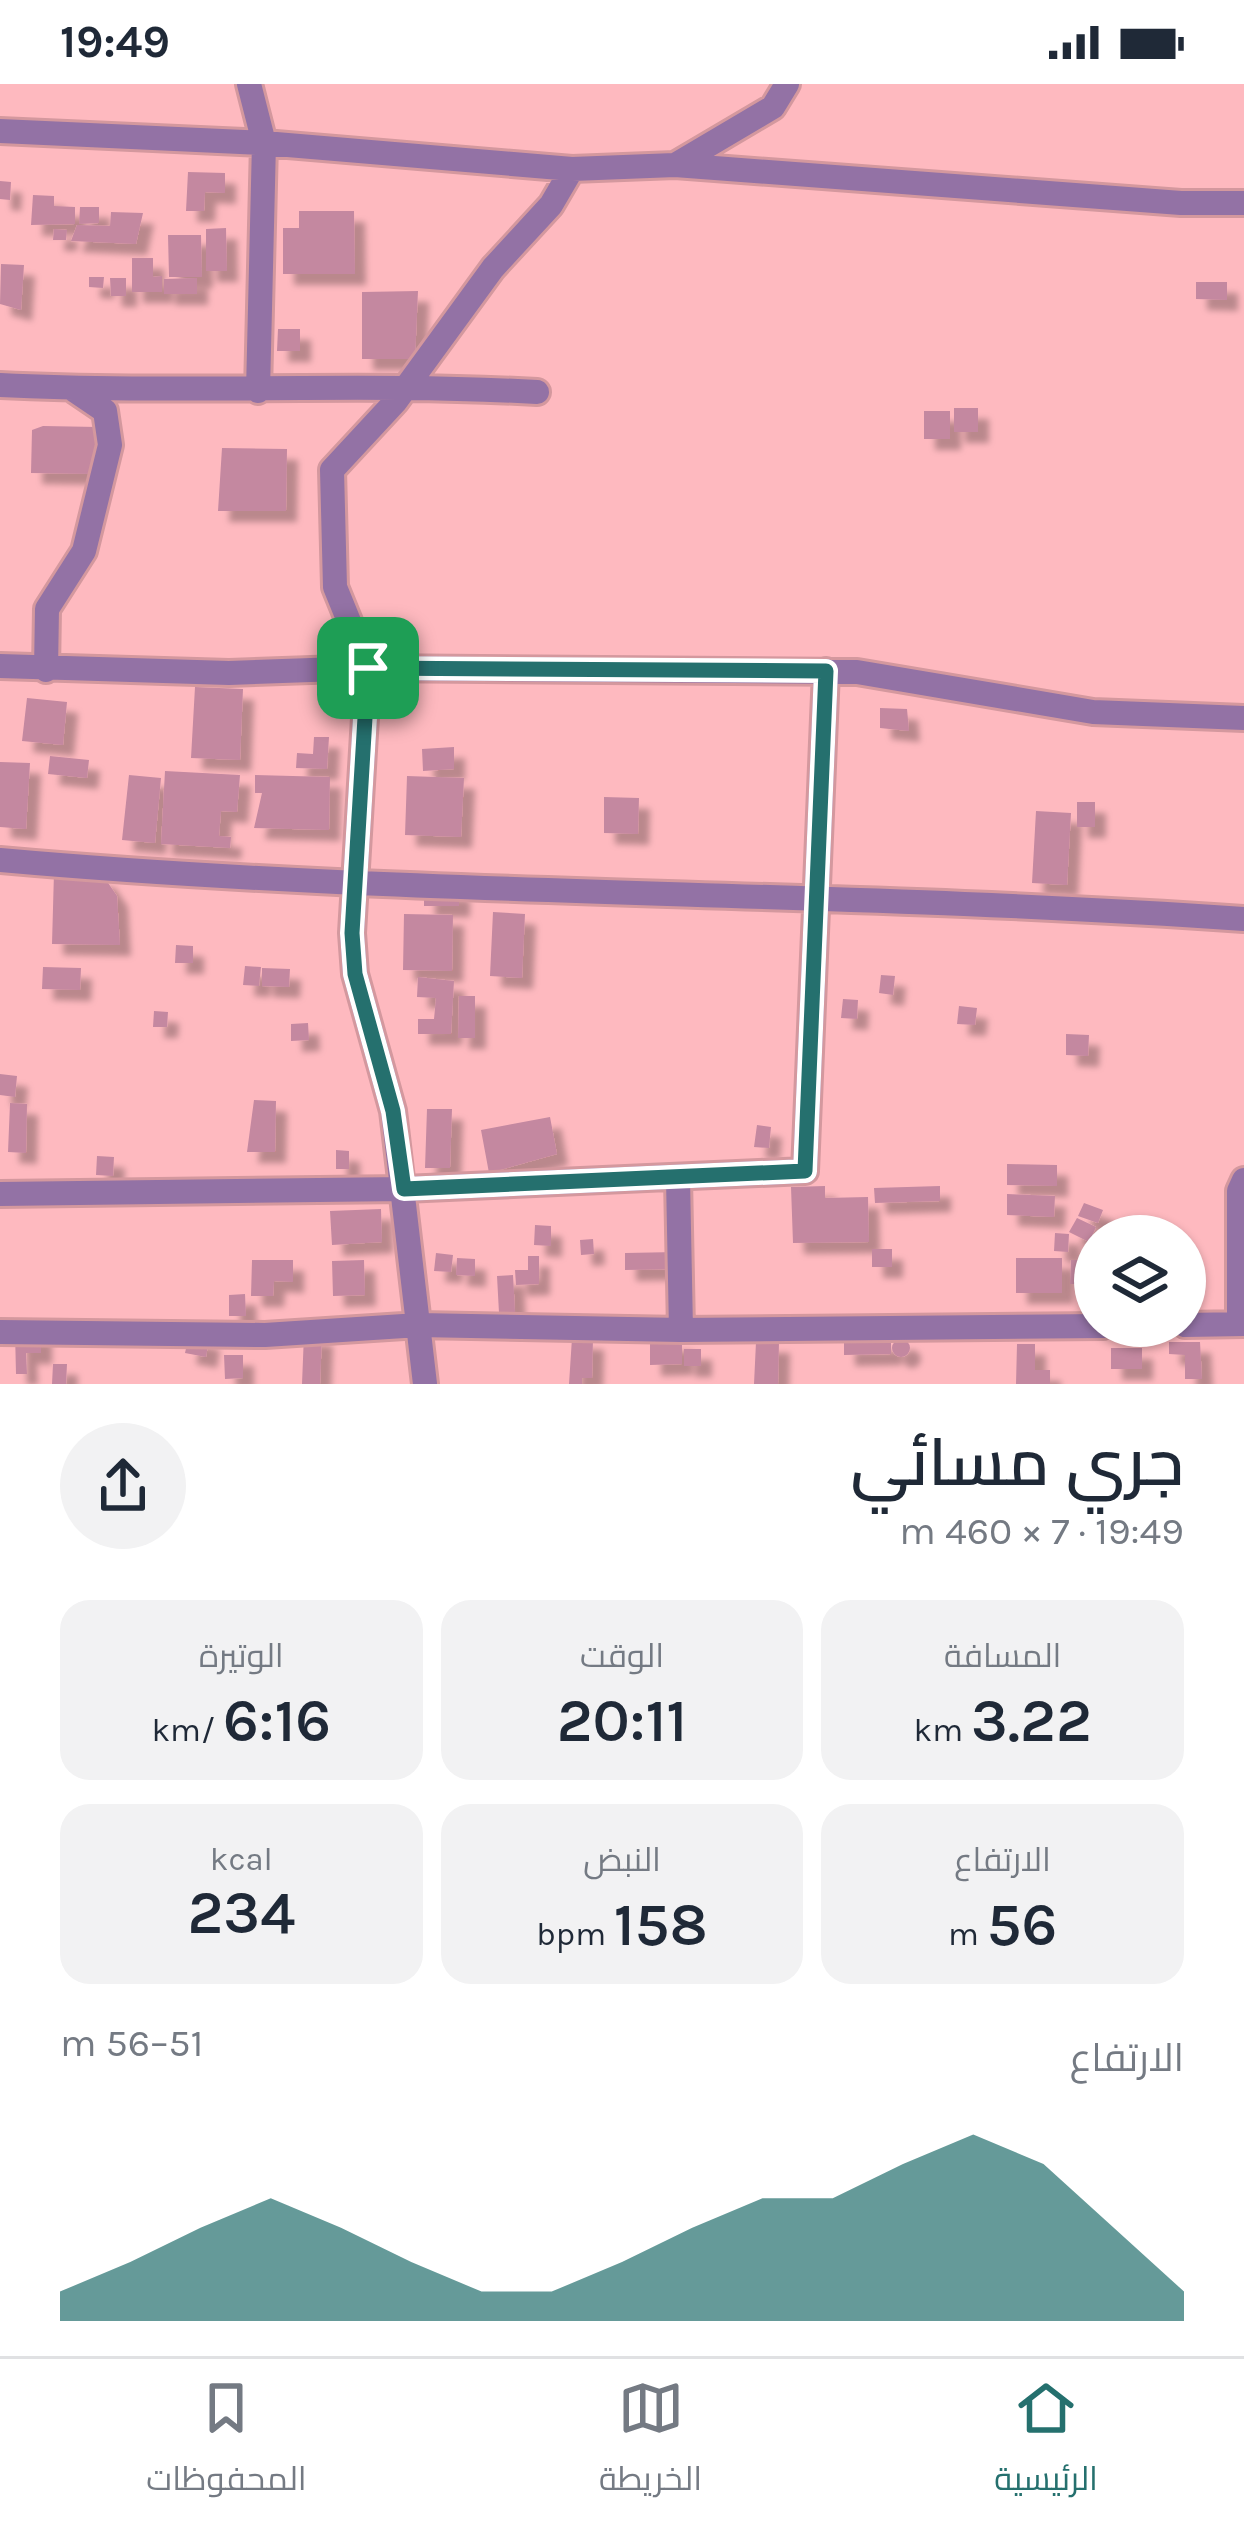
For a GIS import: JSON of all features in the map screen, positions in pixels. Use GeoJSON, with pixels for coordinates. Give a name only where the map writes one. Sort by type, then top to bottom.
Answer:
{"type":"FeatureCollection","features":[{"type":"Feature","properties":{"kind":"street"},"geometry":{"type":"LineString","coordinates":[[249,84],[264,143],[258,391]]}},
{"type":"Feature","properties":{"kind":"street"},"geometry":{"type":"LineString","coordinates":[[675,165],[773,107],[787,84]]}},
{"type":"Feature","properties":{"kind":"street"},"geometry":{"type":"LineString","coordinates":[[0,131],[264,143],[572,170],[675,165],[1181,203],[1244,203]]}},
{"type":"Feature","properties":{"kind":"street"},"geometry":{"type":"LineString","coordinates":[[425,1384],[393,1111],[355,974],[368,668],[335,587],[332,470],[493,268],[551,205],[572,170]]}},
{"type":"Feature","properties":{"kind":"street"},"geometry":{"type":"LineString","coordinates":[[0,385],[258,391],[404,385],[537,392]]}},
{"type":"Feature","properties":{"kind":"street"},"geometry":{"type":"LineString","coordinates":[[46,670],[47,609],[84,551],[110,445],[105,411],[71,389]]}},
{"type":"Feature","properties":{"kind":"street"},"geometry":{"type":"LineString","coordinates":[[0,666],[229,673],[368,668],[826,671],[905,676],[1094,712],[1244,718]]}},
{"type":"Feature","properties":{"kind":"street"},"geometry":{"type":"LineString","coordinates":[[0,1194],[404,1189],[805,1171],[826,671]]}},
{"type":"Feature","properties":{"kind":"street"},"geometry":{"type":"LineString","coordinates":[[0,860],[424,889],[941,899],[1244,919]]}},
{"type":"Feature","properties":{"kind":"street"},"geometry":{"type":"LineString","coordinates":[[678,1178],[681,1330]]}},
{"type":"Feature","properties":{"kind":"street"},"geometry":{"type":"LineString","coordinates":[[1206,1325],[1242,1324],[1238,1191],[1244,1180]]}},
{"type":"Feature","properties":{"kind":"street"},"geometry":{"type":"LineString","coordinates":[[0,1332],[266,1335],[419,1325],[681,1330],[1074,1326]]}},
{"type":"Feature","properties":{"kind":"building"},"geometry":{"type":"Polygon","coordinates":[[[188,172],[225,173],[225,193],[205,192],[204,211],[186,211],[188,172]]]}},
{"type":"Feature","properties":{"kind":"building"},"geometry":{"type":"Polygon","coordinates":[[[0,181],[11,182],[10,200],[0,199],[0,181]]]}},
{"type":"Feature","properties":{"kind":"building"},"geometry":{"type":"Polygon","coordinates":[[[33,195],[54,196],[54,206],[75,207],[75,224],[31,225],[33,195]]]}},
{"type":"Feature","properties":{"kind":"building"},"geometry":{"type":"Polygon","coordinates":[[[80,207],[99,207],[99,223],[79,224],[80,207]]]}},
{"type":"Feature","properties":{"kind":"building"},"geometry":{"type":"Polygon","coordinates":[[[299,211],[354,211],[355,274],[283,274],[283,228],[299,228],[299,211]]]}},
{"type":"Feature","properties":{"kind":"building"},"geometry":{"type":"Polygon","coordinates":[[[111,212],[143,213],[136,244],[71,241],[77,225],[110,226],[111,212]]]}},
{"type":"Feature","properties":{"kind":"building"},"geometry":{"type":"Polygon","coordinates":[[[226,228],[227,271],[206,271],[206,229],[226,228]]]}},
{"type":"Feature","properties":{"kind":"building"},"geometry":{"type":"Polygon","coordinates":[[[54,229],[67,230],[66,240],[53,240],[54,229]]]}},
{"type":"Feature","properties":{"kind":"building"},"geometry":{"type":"Polygon","coordinates":[[[168,235],[201,235],[202,277],[169,277],[168,235]]]}},
{"type":"Feature","properties":{"kind":"building"},"geometry":{"type":"Polygon","coordinates":[[[132,258],[153,258],[153,277],[162,276],[162,292],[132,292],[132,258]]]}},
{"type":"Feature","properties":{"kind":"building"},"geometry":{"type":"Polygon","coordinates":[[[1,264],[24,265],[21,310],[0,304],[1,264]]]}},
{"type":"Feature","properties":{"kind":"building"},"geometry":{"type":"Polygon","coordinates":[[[89,277],[104,277],[103,288],[89,287],[89,277]]]}},
{"type":"Feature","properties":{"kind":"building"},"geometry":{"type":"Polygon","coordinates":[[[110,278],[126,278],[126,296],[111,296],[110,278]]]}},
{"type":"Feature","properties":{"kind":"building"},"geometry":{"type":"Polygon","coordinates":[[[197,278],[197,294],[164,294],[164,279],[197,278]]]}},
{"type":"Feature","properties":{"kind":"building"},"geometry":{"type":"Polygon","coordinates":[[[1196,282],[1227,282],[1227,300],[1196,299],[1196,282]]]}},
{"type":"Feature","properties":{"kind":"building"},"geometry":{"type":"Polygon","coordinates":[[[418,291],[415,359],[362,359],[362,292],[418,291]]]}},
{"type":"Feature","properties":{"kind":"building"},"geometry":{"type":"Polygon","coordinates":[[[278,329],[300,329],[300,351],[277,351],[278,329]]]}},
{"type":"Feature","properties":{"kind":"building"},"geometry":{"type":"Polygon","coordinates":[[[954,408],[978,408],[978,432],[954,432],[954,408]]]}},
{"type":"Feature","properties":{"kind":"building"},"geometry":{"type":"Polygon","coordinates":[[[924,411],[950,411],[950,439],[924,439],[924,411]]]}},
{"type":"Feature","properties":{"kind":"building"},"geometry":{"type":"Polygon","coordinates":[[[98,427],[97,474],[31,473],[32,430],[98,427]]]}},
{"type":"Feature","properties":{"kind":"building"},"geometry":{"type":"Polygon","coordinates":[[[222,448],[287,449],[286,511],[218,511],[222,448]]]}},
{"type":"Feature","properties":{"kind":"building"},"geometry":{"type":"Polygon","coordinates":[[[195,687],[243,689],[240,760],[191,758],[195,687]]]}},
{"type":"Feature","properties":{"kind":"building"},"geometry":{"type":"Polygon","coordinates":[[[27,698],[67,702],[63,745],[22,741],[27,698]]]}},
{"type":"Feature","properties":{"kind":"building"},"geometry":{"type":"Polygon","coordinates":[[[880,708],[907,709],[909,731],[880,728],[880,708]]]}},
{"type":"Feature","properties":{"kind":"building"},"geometry":{"type":"Polygon","coordinates":[[[314,737],[329,737],[327,769],[296,768],[297,753],[313,754],[314,737]]]}},
{"type":"Feature","properties":{"kind":"building"},"geometry":{"type":"Polygon","coordinates":[[[454,747],[454,769],[423,771],[422,749],[454,747]]]}},
{"type":"Feature","properties":{"kind":"building"},"geometry":{"type":"Polygon","coordinates":[[[50,756],[89,760],[87,778],[48,774],[50,756]]]}},
{"type":"Feature","properties":{"kind":"building"},"geometry":{"type":"Polygon","coordinates":[[[0,762],[30,763],[26,829],[0,827],[0,762]]]}},
{"type":"Feature","properties":{"kind":"building"},"geometry":{"type":"Polygon","coordinates":[[[165,771],[240,775],[237,812],[221,811],[219,836],[231,837],[230,848],[161,844],[165,771]]]}},
{"type":"Feature","properties":{"kind":"building"},"geometry":{"type":"Polygon","coordinates":[[[129,775],[161,778],[155,843],[122,840],[129,775]]]}},
{"type":"Feature","properties":{"kind":"building"},"geometry":{"type":"Polygon","coordinates":[[[255,775],[330,777],[329,830],[254,828],[262,793],[255,793],[255,775]]]}},
{"type":"Feature","properties":{"kind":"building"},"geometry":{"type":"Polygon","coordinates":[[[407,776],[464,778],[461,837],[405,835],[407,776]]]}},
{"type":"Feature","properties":{"kind":"building"},"geometry":{"type":"Polygon","coordinates":[[[604,797],[639,798],[638,834],[604,833],[604,797]]]}},
{"type":"Feature","properties":{"kind":"building"},"geometry":{"type":"Polygon","coordinates":[[[1077,802],[1095,802],[1095,827],[1077,827],[1077,802]]]}},
{"type":"Feature","properties":{"kind":"building"},"geometry":{"type":"Polygon","coordinates":[[[1036,811],[1071,813],[1067,885],[1032,883],[1036,811]]]}},
{"type":"Feature","properties":{"kind":"building"},"geometry":{"type":"Polygon","coordinates":[[[54,872],[104,877],[117,896],[120,945],[52,944],[54,872]]]}},
{"type":"Feature","properties":{"kind":"building"},"geometry":{"type":"Polygon","coordinates":[[[424,889],[459,889],[459,906],[424,906],[424,889]]]}},
{"type":"Feature","properties":{"kind":"building"},"geometry":{"type":"Polygon","coordinates":[[[493,912],[525,914],[522,978],[490,976],[493,912]]]}},
{"type":"Feature","properties":{"kind":"building"},"geometry":{"type":"Polygon","coordinates":[[[404,914],[453,915],[452,971],[403,970],[404,914]]]}},
{"type":"Feature","properties":{"kind":"building"},"geometry":{"type":"Polygon","coordinates":[[[176,945],[193,946],[193,963],[175,963],[176,945]]]}},
{"type":"Feature","properties":{"kind":"building"},"geometry":{"type":"Polygon","coordinates":[[[245,966],[261,967],[259,986],[243,985],[245,966]]]}},
{"type":"Feature","properties":{"kind":"building"},"geometry":{"type":"Polygon","coordinates":[[[43,967],[81,968],[80,990],[42,989],[43,967]]]}},
{"type":"Feature","properties":{"kind":"building"},"geometry":{"type":"Polygon","coordinates":[[[262,968],[290,969],[289,987],[262,986],[262,968]]]}},
{"type":"Feature","properties":{"kind":"building"},"geometry":{"type":"Polygon","coordinates":[[[881,975],[895,976],[893,995],[879,993],[881,975]]]}},
{"type":"Feature","properties":{"kind":"building"},"geometry":{"type":"Polygon","coordinates":[[[418,977],[454,981],[451,1034],[418,1034],[418,1019],[434,1019],[436,998],[417,997],[418,977]]]}},
{"type":"Feature","properties":{"kind":"building"},"geometry":{"type":"Polygon","coordinates":[[[459,996],[475,996],[475,1038],[458,1038],[459,996]]]}},
{"type":"Feature","properties":{"kind":"building"},"geometry":{"type":"Polygon","coordinates":[[[843,999],[858,1000],[857,1019],[841,1018],[843,999]]]}},
{"type":"Feature","properties":{"kind":"building"},"geometry":{"type":"Polygon","coordinates":[[[959,1006],[977,1008],[975,1025],[957,1024],[959,1006]]]}},
{"type":"Feature","properties":{"kind":"building"},"geometry":{"type":"Polygon","coordinates":[[[154,1011],[168,1012],[167,1027],[153,1027],[154,1011]]]}},
{"type":"Feature","properties":{"kind":"building"},"geometry":{"type":"Polygon","coordinates":[[[308,1023],[309,1040],[291,1041],[291,1024],[308,1023]]]}},
{"type":"Feature","properties":{"kind":"building"},"geometry":{"type":"Polygon","coordinates":[[[1066,1034],[1089,1035],[1088,1056],[1066,1055],[1066,1034]]]}},
{"type":"Feature","properties":{"kind":"building"},"geometry":{"type":"Polygon","coordinates":[[[0,1074],[17,1076],[15,1097],[0,1095],[0,1074]]]}},
{"type":"Feature","properties":{"kind":"building"},"geometry":{"type":"Polygon","coordinates":[[[254,1100],[276,1101],[275,1152],[247,1152],[254,1100]]]}},
{"type":"Feature","properties":{"kind":"building"},"geometry":{"type":"Polygon","coordinates":[[[10,1103],[27,1104],[26,1153],[8,1152],[10,1103]]]}},
{"type":"Feature","properties":{"kind":"building"},"geometry":{"type":"Polygon","coordinates":[[[427,1109],[452,1109],[450,1168],[425,1168],[427,1109]]]}},
{"type":"Feature","properties":{"kind":"building"},"geometry":{"type":"Polygon","coordinates":[[[550,1117],[557,1154],[489,1173],[481,1130],[550,1117]]]}},
{"type":"Feature","properties":{"kind":"building"},"geometry":{"type":"Polygon","coordinates":[[[757,1125],[771,1127],[769,1148],[754,1147],[757,1125]]]}},
{"type":"Feature","properties":{"kind":"building"},"geometry":{"type":"Polygon","coordinates":[[[336,1150],[349,1151],[349,1169],[336,1169],[336,1150]]]}},
{"type":"Feature","properties":{"kind":"building"},"geometry":{"type":"Polygon","coordinates":[[[97,1156],[114,1157],[113,1176],[96,1175],[97,1156]]]}},
{"type":"Feature","properties":{"kind":"building"},"geometry":{"type":"Polygon","coordinates":[[[1007,1164],[1057,1165],[1057,1186],[1007,1185],[1007,1164]]]}},
{"type":"Feature","properties":{"kind":"building"},"geometry":{"type":"Polygon","coordinates":[[[825,1186],[825,1198],[868,1197],[869,1242],[793,1243],[791,1187],[825,1186]]]}},
{"type":"Feature","properties":{"kind":"building"},"geometry":{"type":"Polygon","coordinates":[[[940,1186],[940,1201],[875,1203],[874,1188],[940,1186]]]}},
{"type":"Feature","properties":{"kind":"building"},"geometry":{"type":"Polygon","coordinates":[[[1007,1194],[1055,1196],[1054,1217],[1007,1215],[1007,1194]]]}},
{"type":"Feature","properties":{"kind":"building"},"geometry":{"type":"Polygon","coordinates":[[[1084,1203],[1103,1210],[1101,1215],[1078,1215],[1084,1203]]]}},
{"type":"Feature","properties":{"kind":"building"},"geometry":{"type":"Polygon","coordinates":[[[381,1209],[382,1242],[332,1245],[330,1211],[381,1209]]]}},
{"type":"Feature","properties":{"kind":"building"},"geometry":{"type":"Polygon","coordinates":[[[535,1225],[551,1226],[551,1246],[534,1245],[535,1225]]]}},
{"type":"Feature","properties":{"kind":"building"},"geometry":{"type":"Polygon","coordinates":[[[1055,1233],[1069,1234],[1068,1252],[1054,1251],[1055,1233]]]}},
{"type":"Feature","properties":{"kind":"building"},"geometry":{"type":"Polygon","coordinates":[[[593,1239],[594,1254],[581,1255],[580,1240],[593,1239]]]}},
{"type":"Feature","properties":{"kind":"building"},"geometry":{"type":"Polygon","coordinates":[[[872,1249],[892,1249],[892,1267],[872,1267],[872,1249]]]}},
{"type":"Feature","properties":{"kind":"building"},"geometry":{"type":"Polygon","coordinates":[[[677,1252],[677,1269],[625,1270],[625,1253],[677,1252]]]}},
{"type":"Feature","properties":{"kind":"building"},"geometry":{"type":"Polygon","coordinates":[[[436,1253],[453,1255],[451,1272],[434,1271],[436,1253]]]}},
{"type":"Feature","properties":{"kind":"building"},"geometry":{"type":"Polygon","coordinates":[[[528,1256],[539,1256],[539,1284],[516,1285],[515,1270],[528,1270],[528,1256]]]}},
{"type":"Feature","properties":{"kind":"building"},"geometry":{"type":"Polygon","coordinates":[[[457,1258],[475,1259],[475,1276],[456,1275],[457,1258]]]}},
{"type":"Feature","properties":{"kind":"building"},"geometry":{"type":"Polygon","coordinates":[[[1016,1258],[1062,1258],[1062,1293],[1016,1293],[1016,1258]]]}},
{"type":"Feature","properties":{"kind":"building"},"geometry":{"type":"Polygon","coordinates":[[[252,1260],[293,1260],[293,1282],[274,1281],[273,1296],[251,1296],[252,1260]]]}},
{"type":"Feature","properties":{"kind":"building"},"geometry":{"type":"Polygon","coordinates":[[[364,1260],[365,1295],[333,1296],[332,1261],[364,1260]]]}},
{"type":"Feature","properties":{"kind":"building"},"geometry":{"type":"Polygon","coordinates":[[[513,1275],[515,1312],[499,1313],[497,1276],[513,1275]]]}},
{"type":"Feature","properties":{"kind":"building"},"geometry":{"type":"Polygon","coordinates":[[[245,1294],[246,1316],[229,1316],[229,1295],[245,1294]]]}},
{"type":"Feature","properties":{"kind":"building"},"geometry":{"type":"Polygon","coordinates":[[[15,1332],[41,1332],[41,1353],[26,1353],[27,1374],[16,1374],[15,1332]]]}},
{"type":"Feature","properties":{"kind":"building"},"geometry":{"type":"Polygon","coordinates":[[[304,1334],[322,1335],[320,1384],[302,1384],[304,1334]]]}},
{"type":"Feature","properties":{"kind":"building"},"geometry":{"type":"Polygon","coordinates":[[[189,1335],[209,1339],[206,1357],[185,1353],[189,1335]]]}},
{"type":"Feature","properties":{"kind":"building"},"geometry":{"type":"Polygon","coordinates":[[[572,1338],[593,1339],[592,1378],[582,1378],[582,1384],[569,1384],[572,1338]]]}},
{"type":"Feature","properties":{"kind":"building"},"geometry":{"type":"Polygon","coordinates":[[[901,1339],[910,1348],[901,1357],[892,1348],[901,1339]]]}},
{"type":"Feature","properties":{"kind":"building"},"geometry":{"type":"Polygon","coordinates":[[[682,1340],[682,1364],[650,1365],[650,1341],[682,1340]]]}},
{"type":"Feature","properties":{"kind":"building"},"geometry":{"type":"Polygon","coordinates":[[[891,1340],[891,1354],[844,1355],[844,1341],[891,1340]]]}},
{"type":"Feature","properties":{"kind":"building"},"geometry":{"type":"Polygon","coordinates":[[[756,1342],[779,1342],[778,1384],[754,1384],[756,1342]]]}},
{"type":"Feature","properties":{"kind":"building"},"geometry":{"type":"Polygon","coordinates":[[[1017,1344],[1035,1344],[1035,1370],[1050,1370],[1050,1384],[1016,1384],[1017,1344]]]}},
{"type":"Feature","properties":{"kind":"building"},"geometry":{"type":"Polygon","coordinates":[[[1169,1347],[1200,1347],[1202,1379],[1185,1379],[1185,1355],[1169,1354],[1169,1347]]]}},
{"type":"Feature","properties":{"kind":"building"},"geometry":{"type":"Polygon","coordinates":[[[1111,1348],[1142,1348],[1142,1369],[1111,1369],[1111,1348]]]}},
{"type":"Feature","properties":{"kind":"building"},"geometry":{"type":"Polygon","coordinates":[[[684,1349],[701,1349],[701,1366],[684,1366],[684,1349]]]}},
{"type":"Feature","properties":{"kind":"building"},"geometry":{"type":"Polygon","coordinates":[[[224,1355],[243,1355],[243,1378],[225,1379],[224,1355]]]}},
{"type":"Feature","properties":{"kind":"building"},"geometry":{"type":"Polygon","coordinates":[[[53,1364],[67,1364],[66,1384],[52,1384],[53,1364]]]}},
{"type":"Feature","properties":{"kind":"route"},"geometry":{"type":"LineString","coordinates":[[368,668],[826,671],[805,1171],[404,1189],[393,1111],[355,974],[352,933],[368,668]]}}]}
